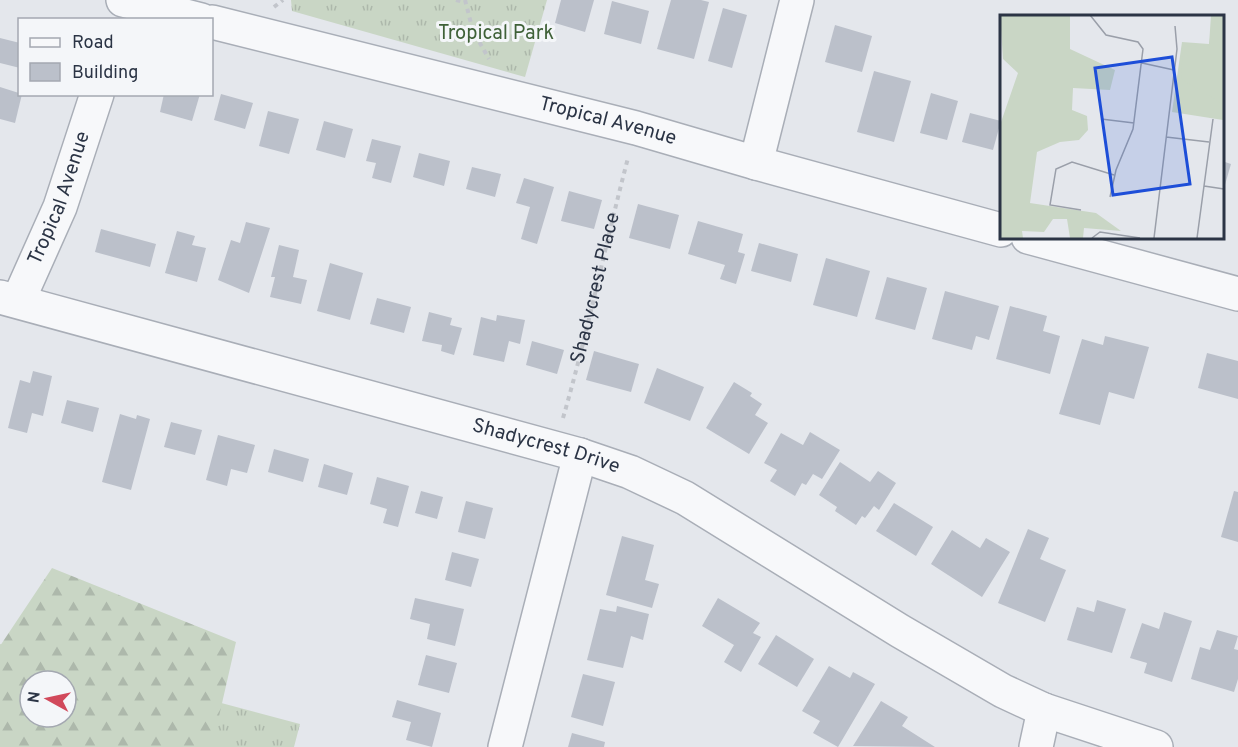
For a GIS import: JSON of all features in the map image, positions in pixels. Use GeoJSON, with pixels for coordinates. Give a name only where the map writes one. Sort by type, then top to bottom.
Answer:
{"type":"FeatureCollection","features":[{"type":"Feature","properties":{"kind":"street"},"geometry":{"type":"LineString","coordinates":[[118,18],[123,0],[193,18]]}},
{"type":"Feature","properties":{"kind":"street"},"geometry":{"type":"LineString","coordinates":[[756,164],[797,0]]}},
{"type":"Feature","properties":{"kind":"street","name":"Tropical Avenue"},"geometry":{"type":"LineString","coordinates":[[213,22],[636,128],[756,164],[1000,230]]}},
{"type":"Feature","properties":{"kind":"street","name":"Tropical Avenue"},"geometry":{"type":"LineString","coordinates":[[9,299],[60,207],[96,96]]}},
{"type":"Feature","properties":{"kind":"street"},"geometry":{"type":"LineString","coordinates":[[1032,238],[1238,294]]}},
{"type":"Feature","properties":{"kind":"street","name":"Shadycrest Drive"},"geometry":{"type":"LineString","coordinates":[[9,299],[567,452],[630,472],[685,498],[900,631],[1003,691],[1044,710],[1156,747]]}},
{"type":"Feature","properties":{"kind":"street"},"geometry":{"type":"LineString","coordinates":[[505,747],[567,452]]}},
{"type":"Feature","properties":{"kind":"street"},"geometry":{"type":"LineString","coordinates":[[1036,747],[1044,710]]}},
{"type":"Feature","properties":{"kind":"path"},"geometry":{"type":"LineString","coordinates":[[456,0],[465,1],[473,31],[494,69]]}},
{"type":"Feature","properties":{"kind":"path","name":"Shadycrest Place"},"geometry":{"type":"LineString","coordinates":[[567,452],[582,352],[612,217],[636,128]]}},
{"type":"Feature","properties":{"kind":"green space","name":"Tropical Park"},"geometry":{"type":"Polygon","coordinates":[[[291,0],[547,0],[525,77],[292,11],[291,0]]]}},
{"type":"Feature","properties":{"kind":"green space"},"geometry":{"type":"Polygon","coordinates":[[[52,568],[236,642],[212,747],[0,747],[0,646],[52,568]]]}},
{"type":"Feature","properties":{"kind":"green space"},"geometry":{"type":"Polygon","coordinates":[[[0,644],[300,724],[294,747],[0,747],[0,644]]]}},
{"type":"Feature","properties":{"kind":"building"},"geometry":{"type":"Polygon","coordinates":[[[561,0],[594,0],[585,32],[555,23],[561,0]]]}},
{"type":"Feature","properties":{"kind":"building"},"geometry":{"type":"Polygon","coordinates":[[[671,0],[709,2],[694,59],[657,49],[671,0]]]}},
{"type":"Feature","properties":{"kind":"building"},"geometry":{"type":"Polygon","coordinates":[[[612,1],[649,11],[641,44],[604,34],[612,1]]]}},
{"type":"Feature","properties":{"kind":"building"},"geometry":{"type":"Polygon","coordinates":[[[723,8],[747,15],[732,68],[708,61],[723,8]]]}},
{"type":"Feature","properties":{"kind":"building"},"geometry":{"type":"Polygon","coordinates":[[[835,25],[872,36],[862,72],[825,62],[835,25]]]}},
{"type":"Feature","properties":{"kind":"building"},"geometry":{"type":"Polygon","coordinates":[[[0,38],[18,42],[18,68],[0,63],[0,38]]]}},
{"type":"Feature","properties":{"kind":"building"},"geometry":{"type":"Polygon","coordinates":[[[874,71],[911,81],[894,142],[857,132],[874,71]]]}},
{"type":"Feature","properties":{"kind":"building"},"geometry":{"type":"Polygon","coordinates":[[[0,87],[22,96],[15,123],[0,119],[0,87]]]}},
{"type":"Feature","properties":{"kind":"building"},"geometry":{"type":"Polygon","coordinates":[[[931,93],[958,101],[947,140],[920,133],[931,93]]]}},
{"type":"Feature","properties":{"kind":"building"},"geometry":{"type":"Polygon","coordinates":[[[221,94],[253,103],[245,129],[214,120],[221,94]]]}},
{"type":"Feature","properties":{"kind":"building"},"geometry":{"type":"Polygon","coordinates":[[[164,96],[199,96],[192,121],[160,112],[164,96]]]}},
{"type":"Feature","properties":{"kind":"building"},"geometry":{"type":"Polygon","coordinates":[[[268,111],[299,119],[289,154],[259,146],[268,111]]]}},
{"type":"Feature","properties":{"kind":"building"},"geometry":{"type":"Polygon","coordinates":[[[970,113],[1000,121],[993,150],[962,142],[970,113]]]}},
{"type":"Feature","properties":{"kind":"building"},"geometry":{"type":"Polygon","coordinates":[[[324,121],[353,129],[345,158],[316,150],[324,121]]]}},
{"type":"Feature","properties":{"kind":"building"},"geometry":{"type":"Polygon","coordinates":[[[372,139],[401,146],[391,183],[372,178],[376,163],[366,161],[372,139]]]}},
{"type":"Feature","properties":{"kind":"building"},"geometry":{"type":"Polygon","coordinates":[[[419,153],[450,161],[444,186],[413,177],[419,153]]]}},
{"type":"Feature","properties":{"kind":"building"},"geometry":{"type":"Polygon","coordinates":[[[1223,161],[1231,164],[1223,192],[1223,161]]]}},
{"type":"Feature","properties":{"kind":"building"},"geometry":{"type":"Polygon","coordinates":[[[472,167],[501,174],[495,197],[466,189],[472,167]]]}},
{"type":"Feature","properties":{"kind":"building"},"geometry":{"type":"Polygon","coordinates":[[[524,178],[554,187],[537,244],[521,239],[530,207],[516,203],[524,178]]]}},
{"type":"Feature","properties":{"kind":"building"},"geometry":{"type":"Polygon","coordinates":[[[569,191],[602,200],[594,229],[561,221],[569,191]]]}},
{"type":"Feature","properties":{"kind":"building"},"geometry":{"type":"Polygon","coordinates":[[[638,204],[679,215],[670,249],[629,238],[638,204]]]}},
{"type":"Feature","properties":{"kind":"building"},"geometry":{"type":"Polygon","coordinates":[[[698,221],[743,234],[738,252],[745,254],[736,284],[720,279],[725,265],[688,254],[698,221]]]}},
{"type":"Feature","properties":{"kind":"building"},"geometry":{"type":"Polygon","coordinates":[[[246,222],[270,228],[249,293],[218,280],[231,240],[240,243],[246,222]]]}},
{"type":"Feature","properties":{"kind":"building"},"geometry":{"type":"Polygon","coordinates":[[[101,229],[156,244],[150,267],[95,252],[101,229]]]}},
{"type":"Feature","properties":{"kind":"building"},"geometry":{"type":"Polygon","coordinates":[[[177,231],[195,236],[192,245],[206,248],[197,282],[165,273],[177,231]]]}},
{"type":"Feature","properties":{"kind":"building"},"geometry":{"type":"Polygon","coordinates":[[[759,243],[798,254],[791,282],[751,271],[759,243]]]}},
{"type":"Feature","properties":{"kind":"building"},"geometry":{"type":"Polygon","coordinates":[[[279,245],[299,250],[293,277],[307,280],[301,304],[270,297],[275,277],[271,277],[279,245]]]}},
{"type":"Feature","properties":{"kind":"building"},"geometry":{"type":"Polygon","coordinates":[[[826,258],[870,271],[857,317],[813,305],[826,258]]]}},
{"type":"Feature","properties":{"kind":"building"},"geometry":{"type":"Polygon","coordinates":[[[330,263],[363,273],[350,320],[317,311],[330,263]]]}},
{"type":"Feature","properties":{"kind":"building"},"geometry":{"type":"Polygon","coordinates":[[[887,277],[927,288],[915,330],[875,319],[887,277]]]}},
{"type":"Feature","properties":{"kind":"building"},"geometry":{"type":"Polygon","coordinates":[[[945,291],[999,306],[989,340],[976,336],[972,350],[932,339],[945,291]]]}},
{"type":"Feature","properties":{"kind":"building"},"geometry":{"type":"Polygon","coordinates":[[[377,298],[411,307],[404,333],[370,324],[377,298]]]}},
{"type":"Feature","properties":{"kind":"building"},"geometry":{"type":"Polygon","coordinates":[[[1010,306],[1047,316],[1043,331],[1060,336],[1050,374],[996,359],[1010,306]]]}},
{"type":"Feature","properties":{"kind":"building"},"geometry":{"type":"Polygon","coordinates":[[[429,312],[452,318],[450,325],[462,328],[454,355],[441,351],[442,345],[422,341],[429,312]]]}},
{"type":"Feature","properties":{"kind":"building"},"geometry":{"type":"Polygon","coordinates":[[[497,315],[525,320],[520,344],[509,341],[504,362],[473,355],[481,317],[496,321],[497,315]]]}},
{"type":"Feature","properties":{"kind":"building"},"geometry":{"type":"Polygon","coordinates":[[[1105,336],[1149,347],[1134,399],[1109,392],[1100,425],[1059,414],[1082,339],[1103,345],[1105,336]]]}},
{"type":"Feature","properties":{"kind":"building"},"geometry":{"type":"Polygon","coordinates":[[[532,341],[564,350],[557,374],[526,365],[532,341]]]}},
{"type":"Feature","properties":{"kind":"building"},"geometry":{"type":"Polygon","coordinates":[[[594,351],[639,364],[631,392],[586,380],[594,351]]]}},
{"type":"Feature","properties":{"kind":"building"},"geometry":{"type":"Polygon","coordinates":[[[1207,353],[1238,361],[1238,399],[1198,388],[1207,353]]]}},
{"type":"Feature","properties":{"kind":"building"},"geometry":{"type":"Polygon","coordinates":[[[657,368],[704,387],[690,421],[644,403],[657,368]]]}},
{"type":"Feature","properties":{"kind":"building"},"geometry":{"type":"Polygon","coordinates":[[[33,371],[52,376],[43,416],[32,413],[27,433],[8,428],[20,380],[30,383],[33,371]]]}},
{"type":"Feature","properties":{"kind":"building"},"geometry":{"type":"Polygon","coordinates":[[[734,382],[752,393],[750,396],[762,404],[755,415],[768,423],[749,454],[706,428],[734,382]]]}},
{"type":"Feature","properties":{"kind":"building"},"geometry":{"type":"Polygon","coordinates":[[[67,400],[99,408],[93,432],[61,423],[67,400]]]}},
{"type":"Feature","properties":{"kind":"building"},"geometry":{"type":"Polygon","coordinates":[[[120,414],[136,419],[137,415],[150,419],[131,490],[102,482],[120,414]]]}},
{"type":"Feature","properties":{"kind":"building"},"geometry":{"type":"Polygon","coordinates":[[[171,422],[202,430],[195,455],[164,447],[171,422]]]}},
{"type":"Feature","properties":{"kind":"building"},"geometry":{"type":"Polygon","coordinates":[[[810,432],[840,450],[822,479],[813,474],[806,485],[802,483],[795,496],[770,481],[777,470],[764,463],[781,433],[803,445],[810,432]]]}},
{"type":"Feature","properties":{"kind":"building"},"geometry":{"type":"Polygon","coordinates":[[[218,435],[255,445],[247,473],[231,469],[227,486],[206,480],[218,435]]]}},
{"type":"Feature","properties":{"kind":"building"},"geometry":{"type":"Polygon","coordinates":[[[274,449],[309,459],[303,482],[268,472],[274,449]]]}},
{"type":"Feature","properties":{"kind":"building"},"geometry":{"type":"Polygon","coordinates":[[[840,462],[870,482],[878,471],[896,483],[879,510],[874,506],[865,518],[862,516],[856,525],[835,511],[837,507],[819,495],[840,462]]]}},
{"type":"Feature","properties":{"kind":"building"},"geometry":{"type":"Polygon","coordinates":[[[324,464],[353,473],[347,495],[318,487],[324,464]]]}},
{"type":"Feature","properties":{"kind":"building"},"geometry":{"type":"Polygon","coordinates":[[[377,477],[409,486],[398,527],[383,523],[387,509],[370,504],[377,477]]]}},
{"type":"Feature","properties":{"kind":"building"},"geometry":{"type":"Polygon","coordinates":[[[421,491],[443,497],[437,519],[415,513],[421,491]]]}},
{"type":"Feature","properties":{"kind":"building"},"geometry":{"type":"Polygon","coordinates":[[[1234,491],[1238,492],[1238,542],[1221,537],[1234,491]]]}},
{"type":"Feature","properties":{"kind":"building"},"geometry":{"type":"Polygon","coordinates":[[[466,501],[493,508],[485,539],[458,532],[466,501]]]}},
{"type":"Feature","properties":{"kind":"building"},"geometry":{"type":"Polygon","coordinates":[[[894,503],[933,527],[916,556],[876,531],[894,503]]]}},
{"type":"Feature","properties":{"kind":"building"},"geometry":{"type":"Polygon","coordinates":[[[1028,529],[1049,538],[1040,559],[1066,570],[1045,622],[998,603],[1028,529]]]}},
{"type":"Feature","properties":{"kind":"building"},"geometry":{"type":"Polygon","coordinates":[[[952,530],[980,548],[986,538],[1010,552],[982,597],[931,564],[952,530]]]}},
{"type":"Feature","properties":{"kind":"building"},"geometry":{"type":"Polygon","coordinates":[[[622,536],[654,545],[645,580],[659,584],[652,608],[606,595],[622,536]]]}},
{"type":"Feature","properties":{"kind":"building"},"geometry":{"type":"Polygon","coordinates":[[[452,552],[479,559],[471,587],[445,580],[452,552]]]}},
{"type":"Feature","properties":{"kind":"building"},"geometry":{"type":"Polygon","coordinates":[[[415,598],[464,609],[455,646],[427,639],[430,624],[410,619],[415,598]]]}},
{"type":"Feature","properties":{"kind":"building"},"geometry":{"type":"Polygon","coordinates":[[[718,598],[760,623],[753,633],[761,637],[741,672],[724,662],[734,645],[702,626],[718,598]]]}},
{"type":"Feature","properties":{"kind":"building"},"geometry":{"type":"Polygon","coordinates":[[[1097,600],[1126,609],[1112,653],[1067,640],[1077,607],[1094,612],[1097,600]]]}},
{"type":"Feature","properties":{"kind":"building"},"geometry":{"type":"Polygon","coordinates":[[[617,606],[649,614],[643,640],[631,636],[623,668],[587,660],[600,609],[616,612],[617,606]]]}},
{"type":"Feature","properties":{"kind":"building"},"geometry":{"type":"Polygon","coordinates":[[[1164,612],[1192,621],[1172,682],[1144,673],[1147,663],[1130,658],[1142,623],[1159,629],[1164,612]]]}},
{"type":"Feature","properties":{"kind":"building"},"geometry":{"type":"Polygon","coordinates":[[[1217,630],[1238,636],[1234,649],[1238,650],[1238,679],[1234,692],[1191,679],[1200,647],[1210,650],[1217,630]]]}},
{"type":"Feature","properties":{"kind":"building"},"geometry":{"type":"Polygon","coordinates":[[[776,635],[814,659],[797,687],[758,664],[776,635]]]}},
{"type":"Feature","properties":{"kind":"building"},"geometry":{"type":"Polygon","coordinates":[[[426,655],[457,663],[449,693],[418,685],[426,655]]]}},
{"type":"Feature","properties":{"kind":"building"},"geometry":{"type":"Polygon","coordinates":[[[829,666],[850,678],[853,672],[875,684],[838,747],[813,733],[820,721],[802,711],[829,666]]]}},
{"type":"Feature","properties":{"kind":"building"},"geometry":{"type":"Polygon","coordinates":[[[583,674],[615,682],[603,726],[571,717],[583,674]]]}},
{"type":"Feature","properties":{"kind":"building"},"geometry":{"type":"Polygon","coordinates":[[[397,700],[441,713],[432,747],[406,740],[411,722],[392,717],[397,700]]]}},
{"type":"Feature","properties":{"kind":"building"},"geometry":{"type":"Polygon","coordinates":[[[881,701],[908,717],[902,726],[935,747],[853,746],[881,701]]]}},
{"type":"Feature","properties":{"kind":"building"},"geometry":{"type":"Polygon","coordinates":[[[572,733],[605,742],[604,747],[568,747],[572,733]]]}}]}
